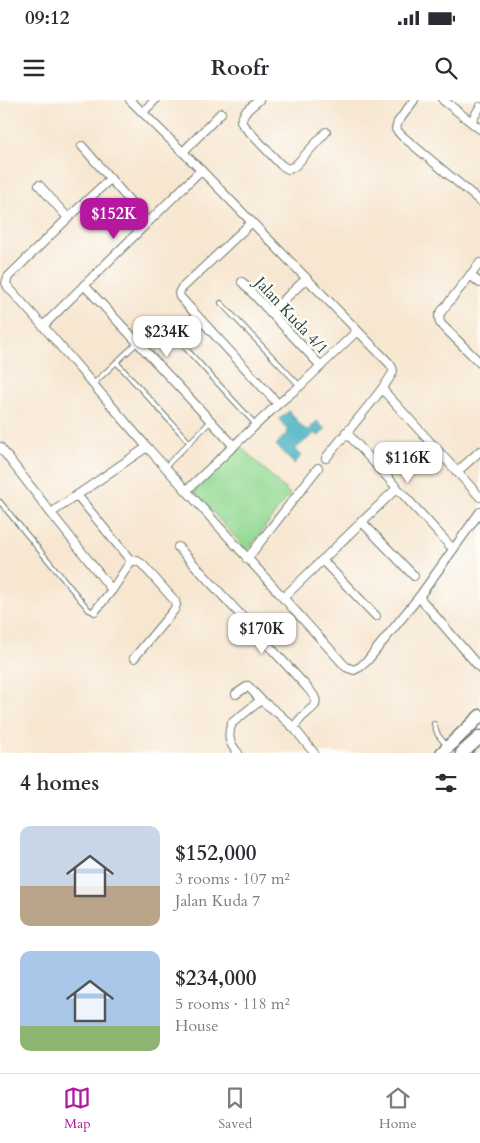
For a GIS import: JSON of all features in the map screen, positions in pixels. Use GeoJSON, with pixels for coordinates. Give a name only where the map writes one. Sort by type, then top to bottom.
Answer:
{"type":"FeatureCollection","features":[{"type":"Feature","properties":{"kind":"highway"},"geometry":{"type":"LineString","coordinates":[[445,750],[480,716]]}},
{"type":"Feature","properties":{"kind":"highway"},"geometry":{"type":"LineString","coordinates":[[462,753],[479,738]]}},
{"type":"Feature","properties":{"kind":"street"},"geometry":{"type":"LineString","coordinates":[[130,100],[201,170],[392,367],[393,371],[382,389],[326,458]]}},
{"type":"Feature","properties":{"kind":"street"},"geometry":{"type":"LineString","coordinates":[[143,112],[155,100]]}},
{"type":"Feature","properties":{"kind":"street"},"geometry":{"type":"LineString","coordinates":[[258,100],[245,112],[241,121],[243,126],[288,169],[295,166],[326,132]]}},
{"type":"Feature","properties":{"kind":"street"},"geometry":{"type":"LineString","coordinates":[[414,100],[398,122],[396,129],[480,201]]}},
{"type":"Feature","properties":{"kind":"street"},"geometry":{"type":"LineString","coordinates":[[443,100],[480,129]]}},
{"type":"Feature","properties":{"kind":"street"},"geometry":{"type":"LineString","coordinates":[[470,122],[480,107]]}},
{"type":"Feature","properties":{"kind":"street"},"geometry":{"type":"LineString","coordinates":[[183,152],[222,113]]}},
{"type":"Feature","properties":{"kind":"street"},"geometry":{"type":"LineString","coordinates":[[82,146],[148,222]]}},
{"type":"Feature","properties":{"kind":"street"},"geometry":{"type":"LineString","coordinates":[[43,326],[201,170]]}},
{"type":"Feature","properties":{"kind":"street"},"geometry":{"type":"LineString","coordinates":[[110,179],[8,276],[6,283],[164,467],[346,667],[354,670],[367,661],[418,597],[480,512]]}},
{"type":"Feature","properties":{"kind":"street"},"geometry":{"type":"LineString","coordinates":[[39,185],[68,218]]}},
{"type":"Feature","properties":{"kind":"street"},"geometry":{"type":"LineString","coordinates":[[252,222],[179,293],[180,297],[198,318],[278,404]]}},
{"type":"Feature","properties":{"kind":"street"},"geometry":{"type":"LineString","coordinates":[[480,263],[441,312],[439,319],[440,323],[480,364]]}},
{"type":"Feature","properties":{"kind":"street"},"geometry":{"type":"LineString","coordinates":[[470,275],[480,283]]}},
{"type":"Feature","properties":{"kind":"street"},"geometry":{"type":"LineString","coordinates":[[270,313],[306,279]]}},
{"type":"Feature","properties":{"kind":"street","name":"Jalan Kuda 4/1"},"geometry":{"type":"LineString","coordinates":[[242,282],[321,366]]}},
{"type":"Feature","properties":{"kind":"street"},"geometry":{"type":"LineString","coordinates":[[84,285],[234,446]]}},
{"type":"Feature","properties":{"kind":"street"},"geometry":{"type":"LineString","coordinates":[[186,491],[357,331]]}},
{"type":"Feature","properties":{"kind":"street"},"geometry":{"type":"LineString","coordinates":[[382,389],[480,497]]}},
{"type":"Feature","properties":{"kind":"street"},"geometry":{"type":"LineString","coordinates":[[346,432],[453,549]]}},
{"type":"Feature","properties":{"kind":"street"},"geometry":{"type":"LineString","coordinates":[[0,447],[3,457],[51,513],[112,590]]}},
{"type":"Feature","properties":{"kind":"street"},"geometry":{"type":"LineString","coordinates":[[51,513],[147,447]]}},
{"type":"Feature","properties":{"kind":"street"},"geometry":{"type":"LineString","coordinates":[[457,472],[480,451]]}},
{"type":"Feature","properties":{"kind":"street"},"geometry":{"type":"LineString","coordinates":[[247,559],[318,468]]}},
{"type":"Feature","properties":{"kind":"street"},"geometry":{"type":"LineString","coordinates":[[283,598],[396,488]]}},
{"type":"Feature","properties":{"kind":"street"},"geometry":{"type":"LineString","coordinates":[[77,496],[131,561],[142,564],[176,605],[174,610],[134,658]]}},
{"type":"Feature","properties":{"kind":"street"},"geometry":{"type":"LineString","coordinates":[[361,521],[414,576]]}},
{"type":"Feature","properties":{"kind":"street"},"geometry":{"type":"LineString","coordinates":[[178,547],[315,698],[315,705],[294,728]]}},
{"type":"Feature","properties":{"kind":"street"},"geometry":{"type":"LineString","coordinates":[[322,560],[376,616]]}},
{"type":"Feature","properties":{"kind":"street"},"geometry":{"type":"LineString","coordinates":[[95,611],[112,590],[131,561]]}},
{"type":"Feature","properties":{"kind":"street"},"geometry":{"type":"LineString","coordinates":[[418,597],[480,668]]}},
{"type":"Feature","properties":{"kind":"street"},"geometry":{"type":"LineString","coordinates":[[236,694],[248,686],[261,700],[294,728],[314,753]]}},
{"type":"Feature","properties":{"kind":"street"},"geometry":{"type":"LineString","coordinates":[[238,753],[231,746],[229,739],[230,727],[232,723],[261,700]]}},
{"type":"Feature","properties":{"kind":"lane"},"geometry":{"type":"LineString","coordinates":[[222,303],[300,386]]}},
{"type":"Feature","properties":{"kind":"lane"},"geometry":{"type":"LineString","coordinates":[[198,318],[180,332],[177,337],[178,340],[256,425]]}},
{"type":"Feature","properties":{"kind":"lane"},"geometry":{"type":"LineString","coordinates":[[92,384],[137,343]]}},
{"type":"Feature","properties":{"kind":"lane"},"geometry":{"type":"LineString","coordinates":[[116,362],[189,442]]}},
{"type":"Feature","properties":{"kind":"lane"},"geometry":{"type":"LineString","coordinates":[[164,467],[211,421]]}},
{"type":"Feature","properties":{"kind":"lane"},"geometry":{"type":"LineString","coordinates":[[0,502],[89,610],[95,611]]}},
{"type":"Feature","properties":{"kind":"lane"},"geometry":{"type":"LineString","coordinates":[[434,724],[445,750]]}},
{"type":"Feature","properties":{"kind":"green space"},"geometry":{"type":"Polygon","coordinates":[[[241,447],[290,494],[247,551],[193,490],[241,447]]]}},
{"type":"Feature","properties":{"kind":"water"},"geometry":{"type":"Polygon","coordinates":[[[289,411],[303,428],[308,430],[317,421],[325,429],[319,436],[315,433],[295,449],[301,456],[294,464],[276,445],[286,434],[287,429],[279,419],[289,411]]]}}]}
